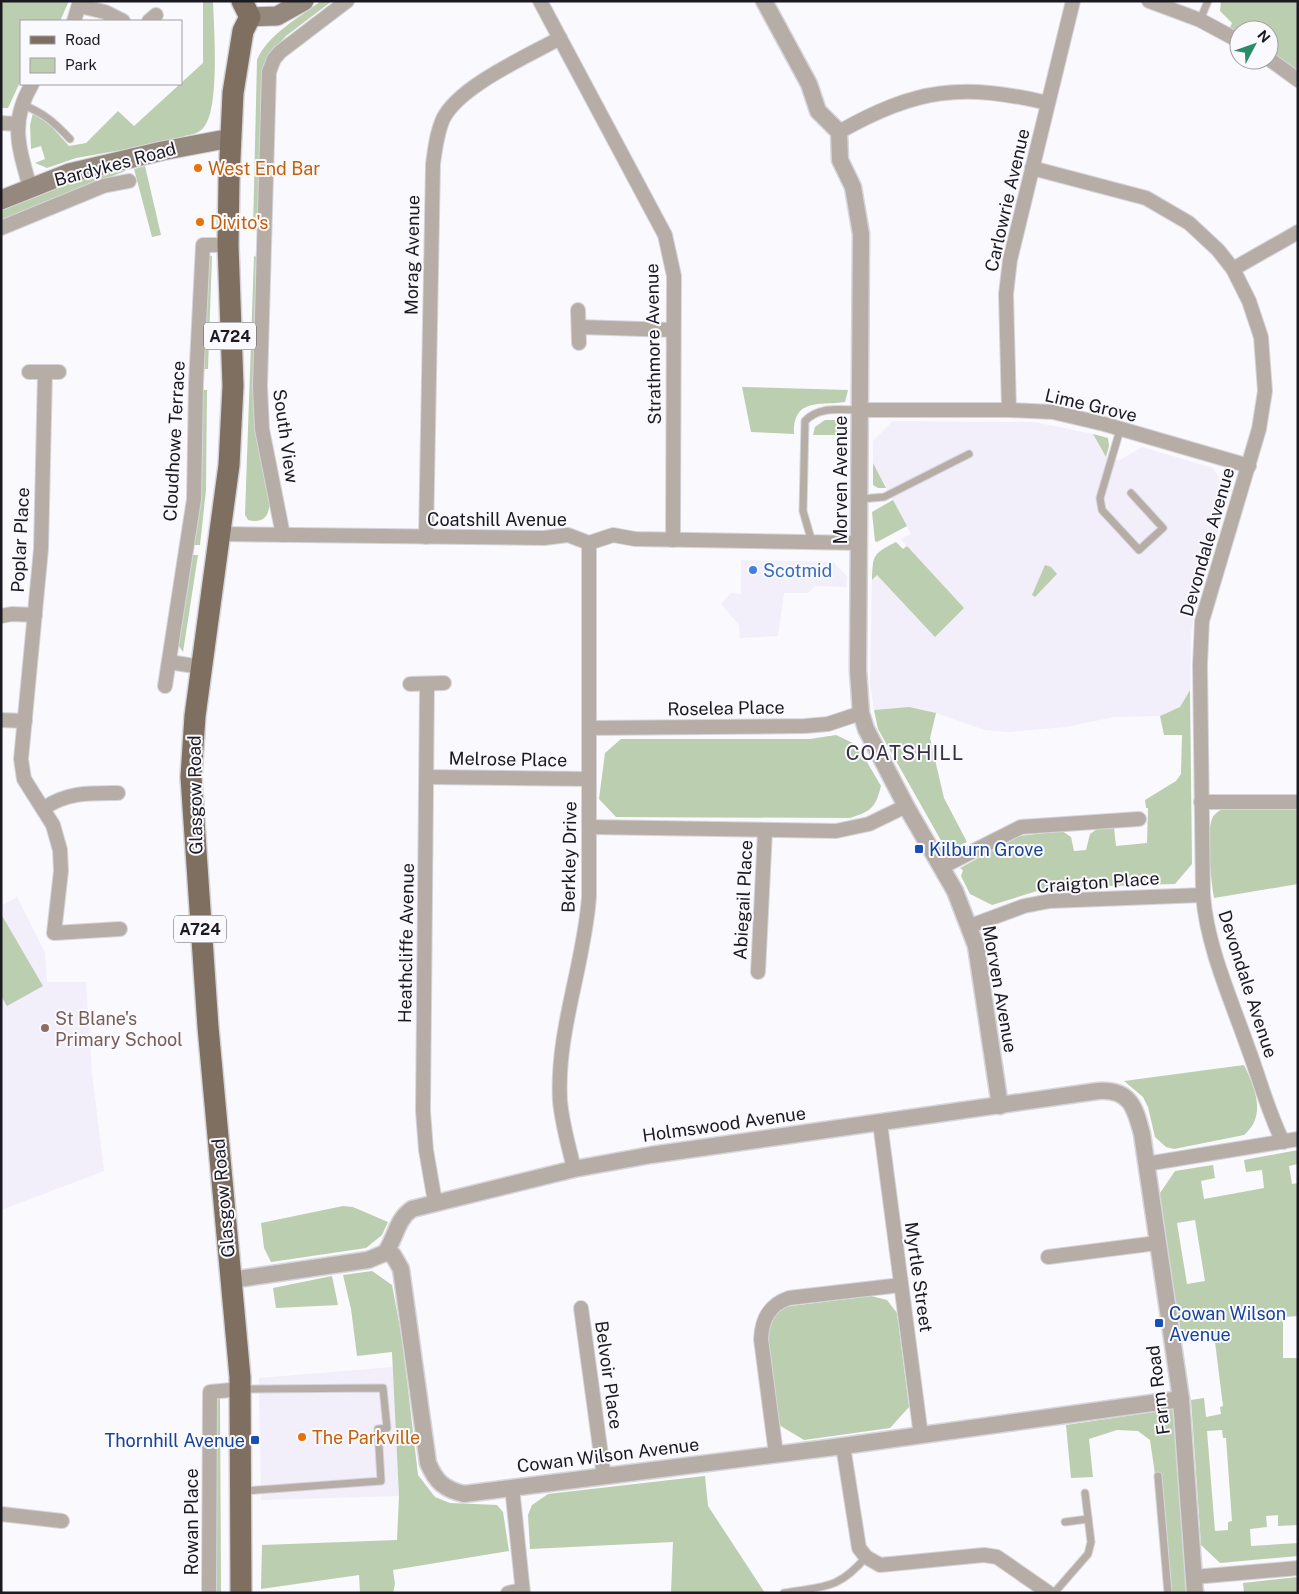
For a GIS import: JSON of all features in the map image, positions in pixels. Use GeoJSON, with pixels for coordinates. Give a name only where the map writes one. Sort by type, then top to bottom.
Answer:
{"type":"FeatureCollection","features":[{"type":"Feature","properties":{"kind":"main road"},"geometry":{"type":"LineString","coordinates":[[246,9],[277,16],[304,1]]}},
{"type":"Feature","properties":{"kind":"main road","name":"Glasgow Road"},"geometry":{"type":"LineString","coordinates":[[241,1593],[240,1390],[208,1027],[191,777],[195,716],[229,465],[233,386],[228,245],[231,138],[233,93],[246,9]]}},
{"type":"Feature","properties":{"kind":"main road","name":"Bardykes Road"},"geometry":{"type":"LineString","coordinates":[[1,200],[69,173],[231,138]]}},
{"type":"Feature","properties":{"kind":"street","name":"South View"},"geometry":{"type":"LineString","coordinates":[[284,535],[262,429],[260,386],[269,72],[274,59],[286,47],[347,1]]}},
{"type":"Feature","properties":{"kind":"street","name":"Strathmore Avenue"},"geometry":{"type":"LineString","coordinates":[[540,1],[665,235],[674,276],[673,540]]}},
{"type":"Feature","properties":{"kind":"street"},"geometry":{"type":"LineString","coordinates":[[764,1],[809,84],[818,111],[839,132],[886,107],[940,92],[986,92],[1048,103]]}},
{"type":"Feature","properties":{"kind":"street","name":"Carlowrie Avenue"},"geometry":{"type":"LineString","coordinates":[[1009,410],[1006,294],[1010,260],[1073,1]]}},
{"type":"Feature","properties":{"kind":"street"},"geometry":{"type":"LineString","coordinates":[[1150,1],[1200,20],[1229,36]]}},
{"type":"Feature","properties":{"kind":"street"},"geometry":{"type":"LineString","coordinates":[[74,20],[80,4],[105,12],[121,20]]}},
{"type":"Feature","properties":{"kind":"street","name":"Morag Avenue"},"geometry":{"type":"LineString","coordinates":[[426,538],[433,164],[436,138],[444,117],[463,96],[477,85],[560,38]]}},
{"type":"Feature","properties":{"kind":"street"},"geometry":{"type":"LineString","coordinates":[[1279,66],[1298,80]]}},
{"type":"Feature","properties":{"kind":"street"},"geometry":{"type":"LineString","coordinates":[[30,188],[19,148],[17,124],[32,85]]}},
{"type":"Feature","properties":{"kind":"street"},"geometry":{"type":"LineString","coordinates":[[1,123],[17,124]]}},
{"type":"Feature","properties":{"kind":"street","name":"Morven Avenue"},"geometry":{"type":"LineString","coordinates":[[839,132],[840,160],[853,187],[860,234],[861,410],[858,670],[861,713],[872,743],[942,867],[970,926],[978,964],[1000,1106]]}},
{"type":"Feature","properties":{"kind":"street","name":"Devondale Avenue"},"geometry":{"type":"LineString","coordinates":[[1032,168],[1131,193],[1160,204],[1204,236],[1233,269],[1256,318],[1265,365],[1263,408],[1249,466],[1202,621],[1200,666],[1203,895],[1204,914],[1224,981],[1270,1116],[1283,1142]]}},
{"type":"Feature","properties":{"kind":"street"},"geometry":{"type":"LineString","coordinates":[[1,228],[103,186],[129,182]]}},
{"type":"Feature","properties":{"kind":"street"},"geometry":{"type":"LineString","coordinates":[[1233,269],[1298,232]]}},
{"type":"Feature","properties":{"kind":"street","name":"Cloudhowe Terrace"},"geometry":{"type":"LineString","coordinates":[[165,686],[194,499],[196,383],[203,245],[228,245]]}},
{"type":"Feature","properties":{"kind":"street"},"geometry":{"type":"LineString","coordinates":[[578,310],[579,343]]}},
{"type":"Feature","properties":{"kind":"street"},"geometry":{"type":"LineString","coordinates":[[579,327],[673,330]]}},
{"type":"Feature","properties":{"kind":"street","name":"Poplar Place"},"geometry":{"type":"LineString","coordinates":[[29,372],[52,372],[41,549],[21,759],[24,779],[53,825],[60,850],[62,871],[54,933],[120,929]]}},
{"type":"Feature","properties":{"kind":"street","name":"Lime Grove"},"geometry":{"type":"LineString","coordinates":[[861,410],[1009,410],[1069,415],[1249,466]]}},
{"type":"Feature","properties":{"kind":"street","name":"Coatshill Avenue"},"geometry":{"type":"LineString","coordinates":[[221,534],[426,538],[544,538],[563,534],[589,543],[613,535],[626,536],[633,539],[860,543]]}},
{"type":"Feature","properties":{"kind":"street","name":"Berkley Drive"},"geometry":{"type":"LineString","coordinates":[[574,1169],[560,1102],[561,1063],[566,1023],[586,932],[589,898],[589,543]]}},
{"type":"Feature","properties":{"kind":"street"},"geometry":{"type":"LineString","coordinates":[[1,616],[12,614],[35,615]]}},
{"type":"Feature","properties":{"kind":"street"},"geometry":{"type":"LineString","coordinates":[[169,662],[201,667]]}},
{"type":"Feature","properties":{"kind":"street"},"geometry":{"type":"LineString","coordinates":[[410,684],[444,683]]}},
{"type":"Feature","properties":{"kind":"street","name":"Heathcliffe Avenue"},"geometry":{"type":"LineString","coordinates":[[426,684],[427,777],[423,1111],[428,1163],[435,1202]]}},
{"type":"Feature","properties":{"kind":"street","name":"Roselea Place"},"geometry":{"type":"LineString","coordinates":[[590,728],[804,726],[828,724],[861,713]]}},
{"type":"Feature","properties":{"kind":"street"},"geometry":{"type":"LineString","coordinates":[[1,720],[25,721]]}},
{"type":"Feature","properties":{"kind":"street","name":"Melrose Place"},"geometry":{"type":"LineString","coordinates":[[427,777],[589,779]]}},
{"type":"Feature","properties":{"kind":"street"},"geometry":{"type":"LineString","coordinates":[[44,808],[57,799],[80,793],[118,793]]}},
{"type":"Feature","properties":{"kind":"street"},"geometry":{"type":"LineString","coordinates":[[1201,802],[1298,802]]}},
{"type":"Feature","properties":{"kind":"street"},"geometry":{"type":"LineString","coordinates":[[589,827],[765,831],[853,829],[869,824],[906,806]]}},
{"type":"Feature","properties":{"kind":"street"},"geometry":{"type":"LineString","coordinates":[[942,867],[1022,827],[1139,819]]}},
{"type":"Feature","properties":{"kind":"street","name":"Abiegail Place"},"geometry":{"type":"LineString","coordinates":[[758,972],[765,831]]}},
{"type":"Feature","properties":{"kind":"street","name":"Craigton Place"},"geometry":{"type":"LineString","coordinates":[[970,926],[1024,906],[1050,901],[1203,895]]}},
{"type":"Feature","properties":{"kind":"street","name":"Holmswood Avenue"},"geometry":{"type":"LineString","coordinates":[[385,1252],[393,1243],[404,1216],[412,1209],[574,1169],[726,1143],[880,1123],[1098,1091]]}},
{"type":"Feature","properties":{"kind":"street","name":"Farm Road"},"geometry":{"type":"LineString","coordinates":[[1098,1091],[1115,1092],[1132,1103],[1142,1134],[1181,1399],[1194,1585]]}},
{"type":"Feature","properties":{"kind":"street","name":"Myrtle Street"},"geometry":{"type":"LineString","coordinates":[[880,1123],[921,1436]]}},
{"type":"Feature","properties":{"kind":"street"},"geometry":{"type":"LineString","coordinates":[[1146,1164],[1298,1139]]}},
{"type":"Feature","properties":{"kind":"street"},"geometry":{"type":"LineString","coordinates":[[1048,1257],[1157,1243]]}},
{"type":"Feature","properties":{"kind":"street"},"geometry":{"type":"LineString","coordinates":[[231,1280],[368,1260],[385,1252]]}},
{"type":"Feature","properties":{"kind":"street","name":"Cowan Wilson Avenue"},"geometry":{"type":"LineString","coordinates":[[385,1252],[394,1255],[402,1269],[428,1463],[434,1478],[450,1491],[464,1494],[921,1436],[1181,1399]]}},
{"type":"Feature","properties":{"kind":"street"},"geometry":{"type":"LineString","coordinates":[[776,1454],[761,1340],[761,1328],[768,1312],[779,1301],[789,1298],[901,1285]]}},
{"type":"Feature","properties":{"kind":"street","name":"Belvoir Place"},"geometry":{"type":"LineString","coordinates":[[580,1308],[604,1477]]}},
{"type":"Feature","properties":{"kind":"street","name":"Rowan Place"},"geometry":{"type":"LineString","coordinates":[[209,1593],[210,1392],[240,1390]]}},
{"type":"Feature","properties":{"kind":"street"},"geometry":{"type":"LineString","coordinates":[[843,1446],[859,1548],[866,1557],[880,1565],[984,1555],[997,1557],[1049,1593]]}},
{"type":"Feature","properties":{"kind":"street"},"geometry":{"type":"LineString","coordinates":[[508,1593],[522,1591],[512,1487]]}},
{"type":"Feature","properties":{"kind":"street"},"geometry":{"type":"LineString","coordinates":[[1,1514],[62,1521]]}},
{"type":"Feature","properties":{"kind":"street"},"geometry":{"type":"LineString","coordinates":[[1194,1585],[1298,1568]]}},
{"type":"Feature","properties":{"kind":"lane"},"geometry":{"type":"LineString","coordinates":[[1200,20],[1208,1]]}},
{"type":"Feature","properties":{"kind":"lane"},"geometry":{"type":"LineString","coordinates":[[23,105],[41,112],[70,139]]}},
{"type":"Feature","properties":{"kind":"lane"},"geometry":{"type":"LineString","coordinates":[[812,542],[803,511],[805,422],[815,412],[824,410],[861,410]]}},
{"type":"Feature","properties":{"kind":"lane"},"geometry":{"type":"LineString","coordinates":[[1120,430],[1100,498],[1102,510],[1139,550],[1163,528],[1131,493]]}},
{"type":"Feature","properties":{"kind":"lane"},"geometry":{"type":"LineString","coordinates":[[860,499],[884,497],[969,454]]}},
{"type":"Feature","properties":{"kind":"lane"},"geometry":{"type":"LineString","coordinates":[[240,1390],[383,1388],[387,1428],[378,1429],[380,1481],[241,1491]]}},
{"type":"Feature","properties":{"kind":"lane"},"geometry":{"type":"LineString","coordinates":[[1158,1476],[1168,1593]]}},
{"type":"Feature","properties":{"kind":"lane"},"geometry":{"type":"LineString","coordinates":[[1054,1593],[1088,1554],[1090,1542],[1085,1493]]}},
{"type":"Feature","properties":{"kind":"lane"},"geometry":{"type":"LineString","coordinates":[[1065,1522],[1088,1519]]}},
{"type":"Feature","properties":{"kind":"lane"},"geometry":{"type":"LineString","coordinates":[[784,1593],[834,1585],[847,1577],[866,1557]]}},
{"type":"Feature","properties":{"kind":"shaded area"},"geometry":{"type":"Polygon","coordinates":[[[893,421],[1034,422],[1093,434],[1106,457],[1120,460],[1142,447],[1213,468],[1229,494],[1196,605],[1191,633],[1190,689],[1180,707],[1160,716],[1114,717],[1066,727],[1008,732],[985,730],[936,713],[909,707],[874,710],[870,684],[872,580],[907,546],[900,539],[911,534],[873,463],[873,441],[893,421]]]}},
{"type":"Feature","properties":{"kind":"shaded area"},"geometry":{"type":"Polygon","coordinates":[[[741,560],[833,562],[847,576],[846,587],[815,586],[808,593],[784,593],[778,636],[740,638],[739,625],[721,604],[731,593],[741,594],[741,560]]]}},
{"type":"Feature","properties":{"kind":"shaded area","name":"St Blane's Primary School"},"geometry":{"type":"Polygon","coordinates":[[[17,897],[45,953],[47,982],[86,982],[92,1073],[104,1171],[1,1210],[1,906],[17,897]]]}},
{"type":"Feature","properties":{"kind":"shaded area"},"geometry":{"type":"Polygon","coordinates":[[[393,1367],[399,1496],[261,1500],[259,1378],[393,1367]]]}},
{"type":"Feature","properties":{"kind":"green space"},"geometry":{"type":"Polygon","coordinates":[[[1,1],[69,1],[60,20],[20,20],[20,82],[8,108],[1,108],[1,1]]]}},
{"type":"Feature","properties":{"kind":"green space"},"geometry":{"type":"Polygon","coordinates":[[[203,1],[213,1],[214,86],[209,118],[200,131],[184,136],[184,139],[76,158],[47,168],[35,163],[45,159],[41,146],[31,149],[30,125],[33,113],[51,126],[69,146],[86,143],[118,111],[134,126],[179,85],[182,85],[182,82],[203,63],[203,1]]]}},
{"type":"Feature","properties":{"kind":"green space"},"geometry":{"type":"Polygon","coordinates":[[[321,1],[332,1],[286,36],[274,49],[262,75],[258,230],[253,230],[257,60],[268,42],[321,1]]]}},
{"type":"Feature","properties":{"kind":"green space"},"geometry":{"type":"Polygon","coordinates":[[[1221,1],[1298,1],[1298,73],[1279,59],[1279,20],[1229,20],[1220,11],[1221,1]]]}},
{"type":"Feature","properties":{"kind":"green space"},"geometry":{"type":"Polygon","coordinates":[[[124,166],[125,171],[1,221],[1,208],[58,184],[124,166]]]}},
{"type":"Feature","properties":{"kind":"green space"},"geometry":{"type":"Polygon","coordinates":[[[145,166],[161,235],[152,237],[134,169],[145,166]]]}},
{"type":"Feature","properties":{"kind":"green space"},"geometry":{"type":"Polygon","coordinates":[[[209,256],[212,256],[208,369],[203,369],[209,256]]]}},
{"type":"Feature","properties":{"kind":"green space"},"geometry":{"type":"Polygon","coordinates":[[[254,256],[256,257],[253,369],[255,418],[272,506],[269,507],[267,515],[263,519],[256,521],[248,520],[245,515],[254,256]]]}},
{"type":"Feature","properties":{"kind":"green space"},"geometry":{"type":"Polygon","coordinates":[[[742,387],[848,390],[845,402],[818,404],[803,409],[798,414],[795,422],[794,434],[751,432],[742,387]]]}},
{"type":"Feature","properties":{"kind":"green space"},"geometry":{"type":"Polygon","coordinates":[[[203,390],[207,390],[206,490],[200,545],[193,545],[201,493],[203,390]]]}},
{"type":"Feature","properties":{"kind":"green space"},"geometry":{"type":"Polygon","coordinates":[[[825,420],[847,420],[847,435],[813,435],[815,427],[825,420]]]}},
{"type":"Feature","properties":{"kind":"green space"},"geometry":{"type":"Polygon","coordinates":[[[1093,434],[1108,438],[1109,446],[1106,457],[1093,434]]]}},
{"type":"Feature","properties":{"kind":"green space"},"geometry":{"type":"Polygon","coordinates":[[[873,463],[886,488],[878,488],[873,485],[873,463]]]}},
{"type":"Feature","properties":{"kind":"green space"},"geometry":{"type":"Polygon","coordinates":[[[893,500],[907,526],[877,542],[875,541],[872,512],[893,500]]]}},
{"type":"Feature","properties":{"kind":"green space"},"geometry":{"type":"Polygon","coordinates":[[[896,542],[903,549],[907,546],[964,608],[935,637],[877,575],[872,580],[876,556],[883,549],[896,542]]]}},
{"type":"Feature","properties":{"kind":"green space"},"geometry":{"type":"Polygon","coordinates":[[[192,555],[198,555],[183,652],[178,645],[192,555]]]}},
{"type":"Feature","properties":{"kind":"green space"},"geometry":{"type":"Polygon","coordinates":[[[1045,565],[1051,567],[1057,574],[1035,597],[1032,595],[1045,565]]]}},
{"type":"Feature","properties":{"kind":"green space"},"geometry":{"type":"Polygon","coordinates":[[[1190,690],[1192,864],[1175,884],[1075,887],[1037,891],[992,905],[970,894],[961,876],[963,870],[960,868],[1019,836],[1062,831],[1071,837],[1074,851],[1086,850],[1090,834],[1097,829],[1114,828],[1116,846],[1147,843],[1148,808],[1146,808],[1145,800],[1176,781],[1181,774],[1182,735],[1164,735],[1160,716],[1180,707],[1190,690]]]}},
{"type":"Feature","properties":{"kind":"green space"},"geometry":{"type":"Polygon","coordinates":[[[909,707],[936,713],[930,738],[944,798],[967,842],[951,849],[943,844],[878,729],[874,710],[909,707]]]}},
{"type":"Feature","properties":{"kind":"green space"},"geometry":{"type":"Polygon","coordinates":[[[836,735],[857,745],[881,786],[877,800],[871,808],[850,818],[616,817],[599,799],[605,753],[621,739],[810,739],[836,735]]]}},
{"type":"Feature","properties":{"kind":"green space"},"geometry":{"type":"Polygon","coordinates":[[[1223,809],[1298,809],[1298,884],[1214,898],[1209,835],[1212,819],[1223,809]]]}},
{"type":"Feature","properties":{"kind":"green space"},"geometry":{"type":"Polygon","coordinates":[[[1,914],[43,986],[7,1006],[1,996],[1,914]]]}},
{"type":"Feature","properties":{"kind":"green space"},"geometry":{"type":"Polygon","coordinates":[[[1244,1065],[1252,1083],[1257,1102],[1257,1111],[1251,1127],[1244,1135],[1174,1149],[1166,1147],[1155,1137],[1148,1107],[1143,1097],[1124,1081],[1244,1065]]]}},
{"type":"Feature","properties":{"kind":"green space"},"geometry":{"type":"Polygon","coordinates":[[[1298,1150],[1298,1164],[1289,1166],[1292,1184],[1298,1183],[1298,1316],[1283,1317],[1283,1358],[1298,1358],[1298,1525],[1278,1526],[1278,1515],[1266,1516],[1267,1527],[1250,1529],[1251,1546],[1298,1543],[1298,1556],[1220,1563],[1201,1545],[1191,1400],[1204,1398],[1206,1417],[1221,1414],[1220,1407],[1223,1406],[1214,1334],[1182,1338],[1158,1196],[1175,1171],[1213,1165],[1215,1178],[1201,1181],[1204,1199],[1264,1188],[1262,1170],[1246,1172],[1244,1160],[1298,1150]],[[1195,1220],[1177,1223],[1187,1284],[1205,1281],[1195,1220]],[[1222,1430],[1207,1431],[1215,1531],[1228,1530],[1228,1522],[1232,1521],[1226,1438],[1223,1438],[1222,1430]]]}},
{"type":"Feature","properties":{"kind":"green space"},"geometry":{"type":"Polygon","coordinates":[[[343,1206],[353,1207],[388,1222],[382,1235],[366,1248],[271,1262],[264,1248],[261,1223],[343,1206]]]}},
{"type":"Feature","properties":{"kind":"green space"},"geometry":{"type":"Polygon","coordinates":[[[372,1271],[392,1285],[402,1338],[418,1475],[435,1497],[450,1503],[497,1505],[503,1512],[509,1551],[393,1570],[395,1584],[393,1593],[360,1593],[359,1575],[261,1589],[262,1545],[397,1540],[399,1496],[392,1352],[357,1356],[351,1309],[343,1275],[372,1271]]]}},
{"type":"Feature","properties":{"kind":"green space"},"geometry":{"type":"Polygon","coordinates":[[[332,1276],[338,1305],[276,1308],[273,1288],[332,1276]]]}},
{"type":"Feature","properties":{"kind":"green space"},"geometry":{"type":"Polygon","coordinates":[[[871,1296],[887,1300],[897,1313],[909,1407],[890,1428],[804,1440],[779,1425],[767,1330],[771,1316],[783,1307],[871,1296]]]}},
{"type":"Feature","properties":{"kind":"green space"},"geometry":{"type":"Polygon","coordinates":[[[220,1398],[221,1593],[215,1593],[216,1401],[220,1398]]]}},
{"type":"Feature","properties":{"kind":"green space"},"geometry":{"type":"Polygon","coordinates":[[[1174,1409],[1188,1593],[1172,1593],[1163,1487],[1157,1488],[1150,1440],[1138,1431],[1117,1430],[1089,1439],[1093,1477],[1071,1478],[1066,1425],[1174,1409]]]}},
{"type":"Feature","properties":{"kind":"green space"},"geometry":{"type":"Polygon","coordinates":[[[705,1476],[708,1506],[765,1593],[671,1593],[673,1542],[530,1549],[528,1515],[532,1505],[548,1494],[705,1476]]]}},
{"type":"Feature","properties":{"kind":"green space"},"geometry":{"type":"Polygon","coordinates":[[[1298,1577],[1298,1593],[1244,1593],[1243,1583],[1298,1577]]]}},
{"type":"Feature","properties":{"kind":"place","name":"West End Bar"},"geometry":{"type":"Point","coordinates":[198,168]}},
{"type":"Feature","properties":{"kind":"place","name":"Divito's"},"geometry":{"type":"Point","coordinates":[200,222]}},
{"type":"Feature","properties":{"kind":"place","name":"Scotmid"},"geometry":{"type":"Point","coordinates":[753,570]}},
{"type":"Feature","properties":{"kind":"place","name":"Kilburn Grove"},"geometry":{"type":"Point","coordinates":[919,849]}},
{"type":"Feature","properties":{"kind":"place","name":"St Blane's Primary School"},"geometry":{"type":"Point","coordinates":[45,1028]}},
{"type":"Feature","properties":{"kind":"place","name":"Cowan Wilson Avenue"},"geometry":{"type":"Point","coordinates":[1159,1323]}},
{"type":"Feature","properties":{"kind":"place","name":"The Parkville"},"geometry":{"type":"Point","coordinates":[302,1437]}},
{"type":"Feature","properties":{"kind":"place","name":"Thornhill Avenue"},"geometry":{"type":"Point","coordinates":[255,1440]}},
{"type":"Feature","properties":{"kind":"district","name":"COATSHILL"},"geometry":{"type":"Point","coordinates":[905,753]}}]}
